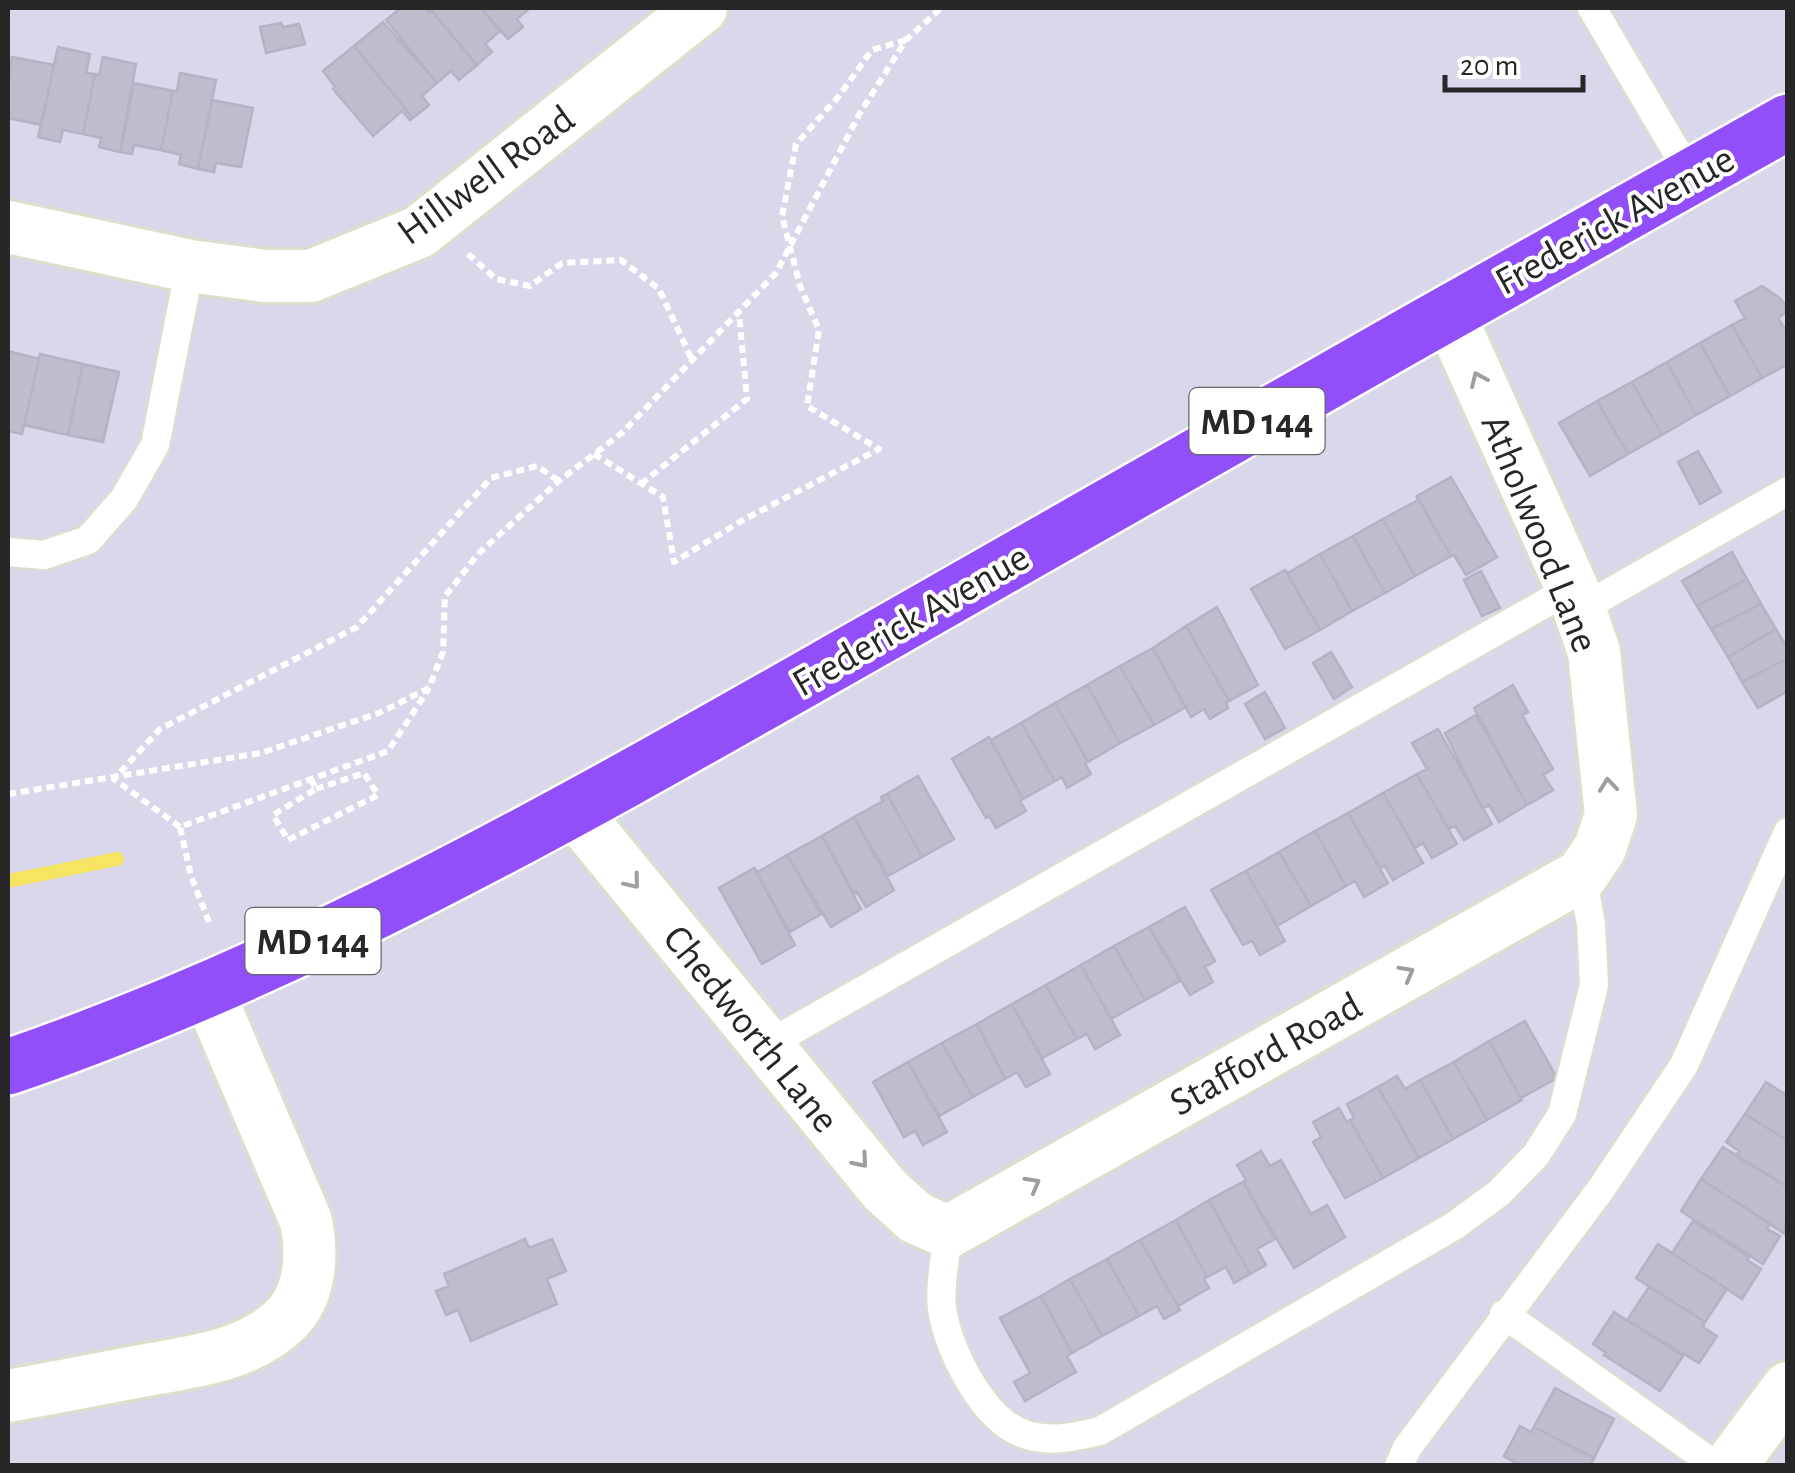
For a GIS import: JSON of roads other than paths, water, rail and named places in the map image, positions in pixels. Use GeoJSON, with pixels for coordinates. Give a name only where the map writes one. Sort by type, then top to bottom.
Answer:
{"type":"FeatureCollection","features":[{"type":"Feature","properties":{"kind":"main road","name":"Frederick Avenue"},"geometry":{"type":"LineString","coordinates":[[8,1067],[208,992],[467,864],[728,723],[1788,122]]}},
{"type":"Feature","properties":{"kind":"street","name":"Hillwell Road"},"geometry":{"type":"LineString","coordinates":[[8,227],[190,266],[264,276],[311,276],[420,232],[701,8]]}},
{"type":"Feature","properties":{"kind":"street","name":"Atholwood Lane"},"geometry":{"type":"LineString","coordinates":[[1448,312],[1576,599],[1594,652],[1611,815],[1600,848],[1582,874]]}},
{"type":"Feature","properties":{"kind":"street","name":"Chedworth Lane"},"geometry":{"type":"LineString","coordinates":[[571,807],[886,1190],[916,1218],[948,1232]]}},
{"type":"Feature","properties":{"kind":"street","name":"Stafford Road"},"geometry":{"type":"LineString","coordinates":[[948,1232],[1582,874]]}},
{"type":"Feature","properties":{"kind":"street"},"geometry":{"type":"LineString","coordinates":[[8,1396],[211,1357],[257,1341],[286,1320],[306,1287],[312,1250],[306,1221],[208,992]]}},
{"type":"Feature","properties":{"kind":"street"},"geometry":{"type":"LineString","coordinates":[[1730,1466],[1788,1388]]}},
{"type":"Feature","properties":{"kind":"lane"},"geometry":{"type":"LineString","coordinates":[[1592,8],[1692,176]]}},
{"type":"Feature","properties":{"kind":"lane"},"geometry":{"type":"LineString","coordinates":[[8,552],[44,555],[88,540],[124,498],[154,445],[190,266]]}},
{"type":"Feature","properties":{"kind":"lane"},"geometry":{"type":"LineString","coordinates":[[765,1046],[1576,599],[1788,491]]}},
{"type":"Feature","properties":{"kind":"lane"},"geometry":{"type":"LineString","coordinates":[[1399,1466],[1407,1448],[1504,1314],[1601,1189],[1684,1065],[1788,832]]}},
{"type":"Feature","properties":{"kind":"lane"},"geometry":{"type":"LineString","coordinates":[[948,1232],[942,1308],[949,1335],[970,1382],[997,1418],[1024,1434],[1064,1440],[1100,1431],[1454,1226],[1499,1192],[1536,1155],[1562,1114],[1594,985],[1591,924],[1582,874]]}},
{"type":"Feature","properties":{"kind":"lane"},"geometry":{"type":"LineString","coordinates":[[1504,1314],[1716,1466]]}},
{"type":"Feature","properties":{"kind":"waterway"},"geometry":{"type":"LineString","coordinates":[[8,881],[117,859]]}}]}
